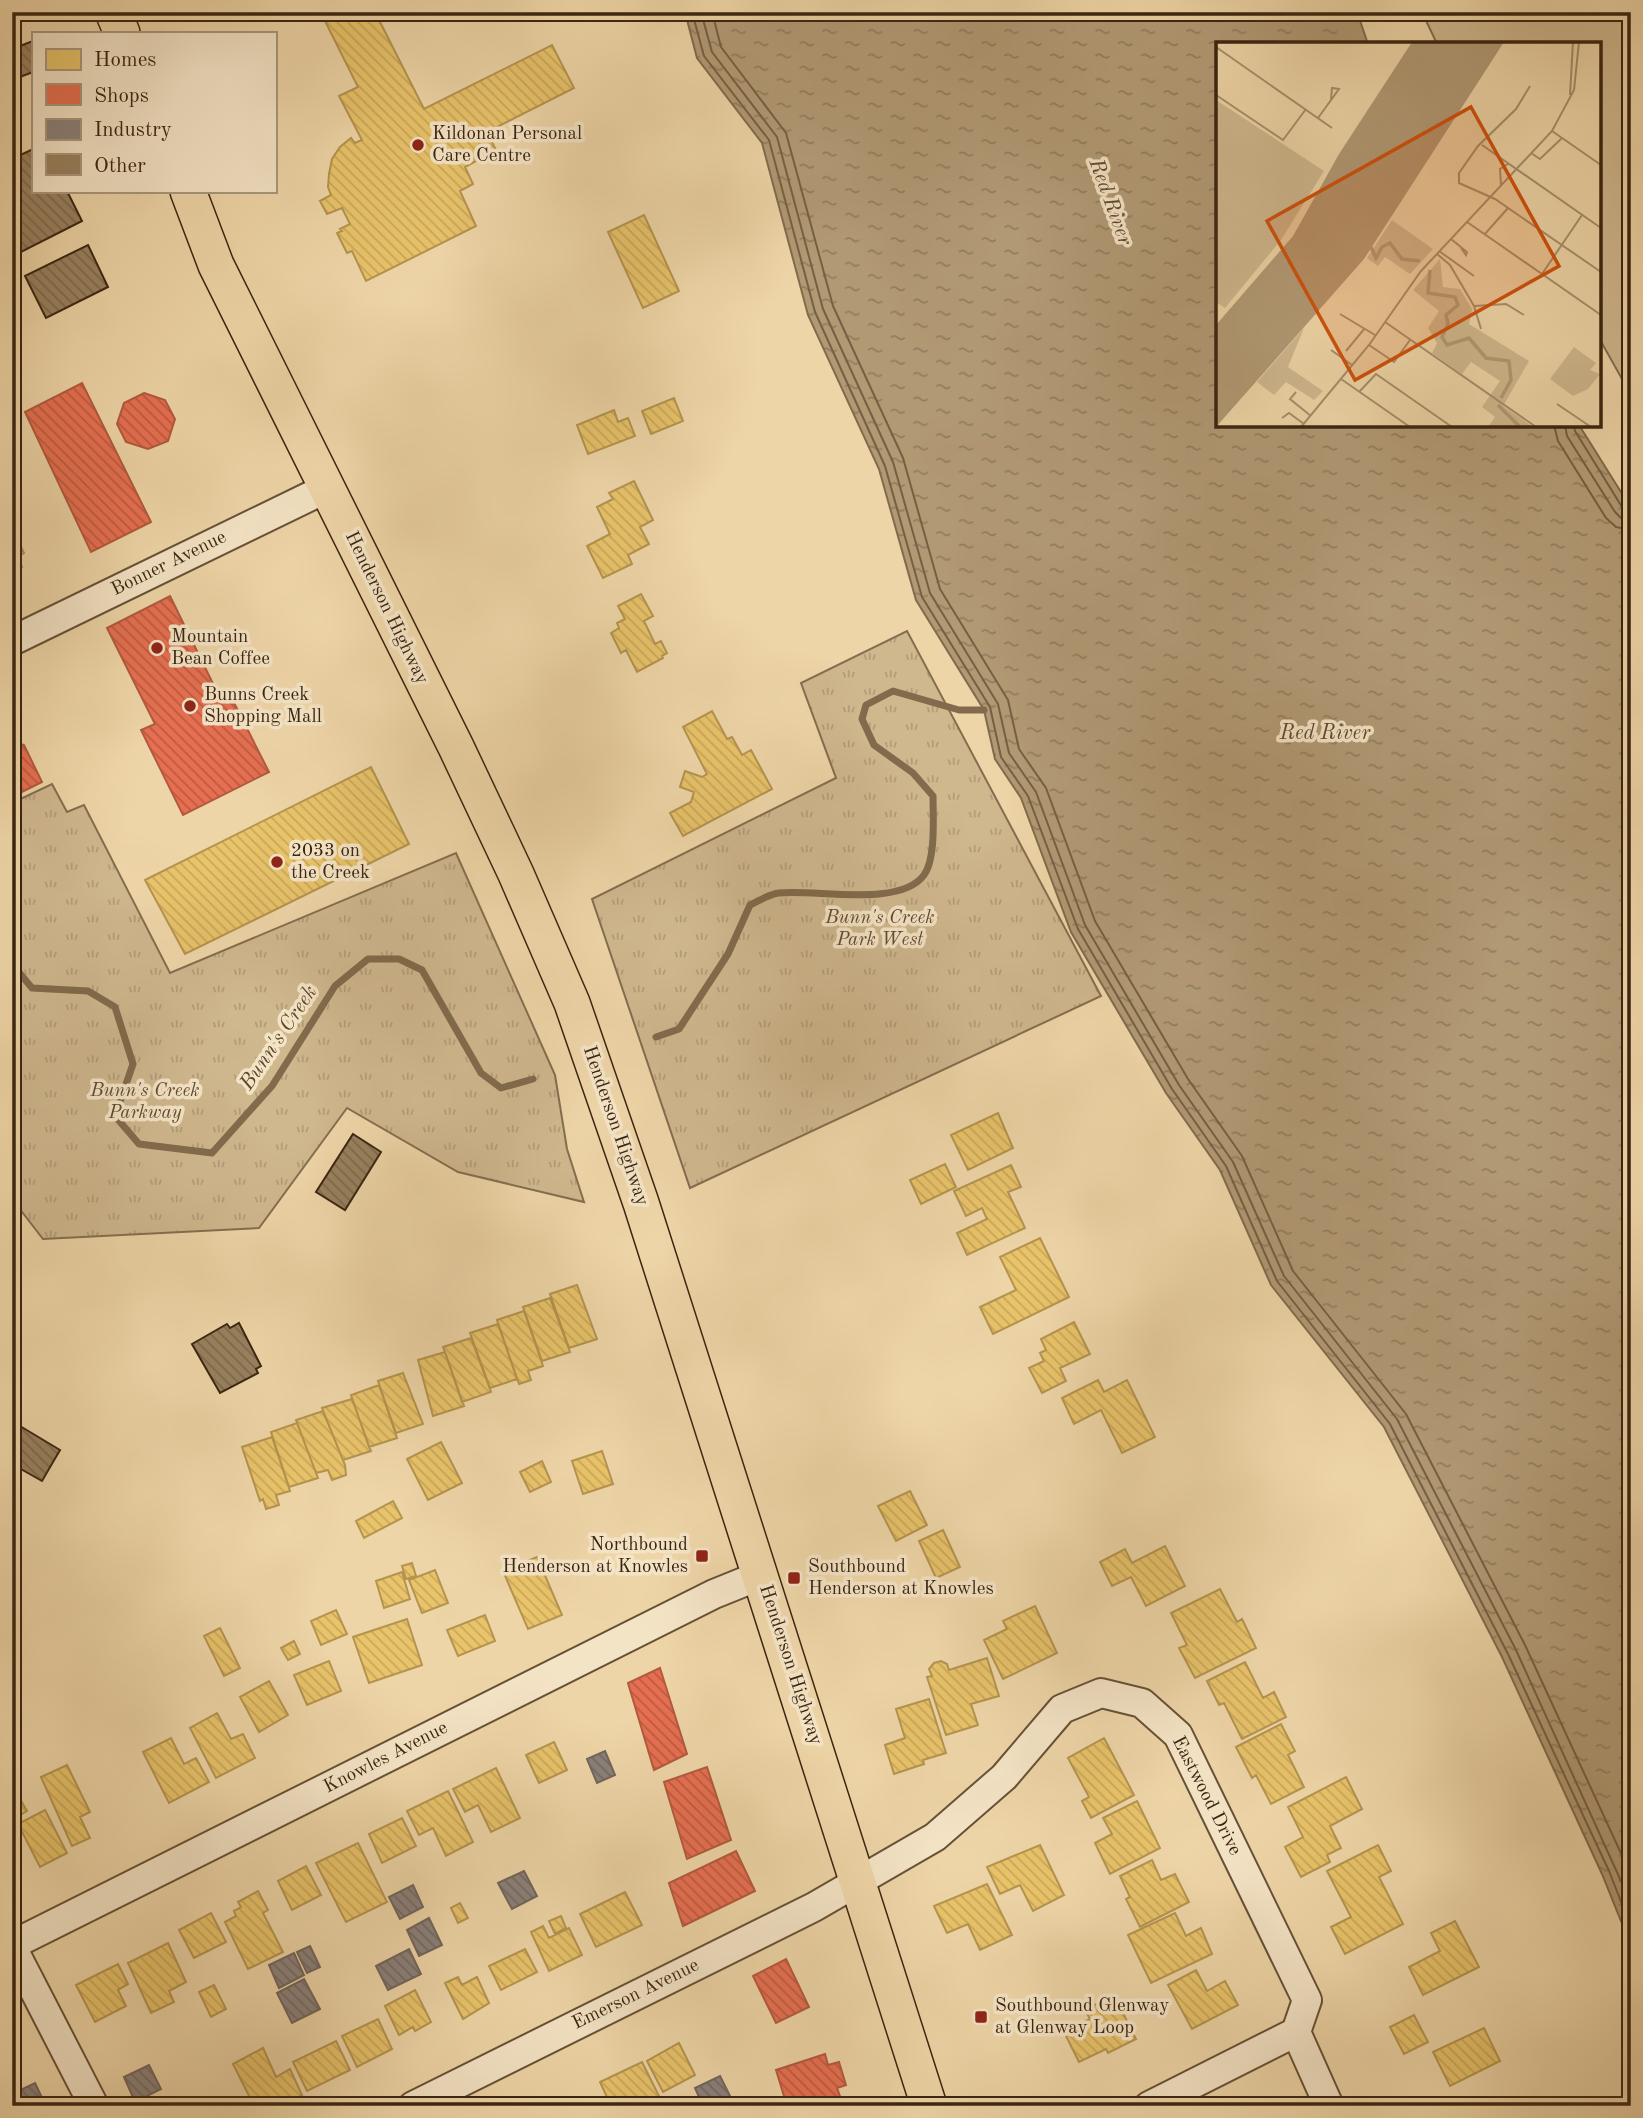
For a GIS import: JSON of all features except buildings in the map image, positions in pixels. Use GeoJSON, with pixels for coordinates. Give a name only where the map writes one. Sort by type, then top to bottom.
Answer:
{"type":"FeatureCollection","features":[{"type":"Feature","properties":{"kind":"main road"},"geometry":{"type":"LineString","coordinates":[[113,12],[122,32]]}},
{"type":"Feature","properties":{"kind":"main road","name":"Henderson Highway"},"geometry":{"type":"LineString","coordinates":[[188,192],[216,265],[461,759],[516,874],[572,1003],[621,1141],[929,2106]]}},
{"type":"Feature","properties":{"kind":"street","name":"Bonner Avenue"},"geometry":{"type":"LineString","coordinates":[[12,641],[327,488]]}},
{"type":"Feature","properties":{"kind":"street","name":"Knowles Avenue"},"geometry":{"type":"LineString","coordinates":[[12,1946],[715,1594],[761,1575]]}},
{"type":"Feature","properties":{"kind":"street","name":"Eastwood Drive"},"geometry":{"type":"LineString","coordinates":[[858,1881],[934,1837],[1004,1777],[1062,1709],[1101,1693],[1142,1703],[1178,1735],[1307,2000],[1296,2032]]}},
{"type":"Feature","properties":{"kind":"street","name":"Emerson Avenue"},"geometry":{"type":"LineString","coordinates":[[413,2106],[814,1907],[858,1881]]}},
{"type":"Feature","properties":{"kind":"street"},"geometry":{"type":"LineString","coordinates":[[12,1946],[94,2106]]}},
{"type":"Feature","properties":{"kind":"street"},"geometry":{"type":"LineString","coordinates":[[1149,2106],[1296,2032],[1329,2106]]}},
{"type":"Feature","properties":{"kind":"green space"},"geometry":{"type":"Polygon","coordinates":[[[1422,12],[1631,12],[1631,395],[1601,342],[1601,42],[1436,42],[1422,12]]]}},
{"type":"Feature","properties":{"kind":"green space","name":"Bunn's Creek Park West"},"geometry":{"type":"Polygon","coordinates":[[[907,631],[1101,996],[690,1188],[592,899],[836,778],[801,683],[907,631]]]}},
{"type":"Feature","properties":{"kind":"green space","name":"Bunn's Creek Parkway"},"geometry":{"type":"Polygon","coordinates":[[[52,784],[67,812],[84,805],[170,973],[456,853],[555,1075],[567,1149],[584,1202],[458,1172],[347,1108],[259,1228],[43,1239],[12,1199],[12,803],[52,784]]]}},
{"type":"Feature","properties":{"kind":"water","name":"Red River"},"geometry":{"type":"Polygon","coordinates":[[[685,12],[1357,12],[1367,42],[1216,42],[1216,427],[1580,427],[1631,508],[1631,1946],[1602,1874],[1502,1657],[1384,1427],[1271,1285],[1220,1170],[1166,1093],[1071,932],[1021,798],[995,759],[984,710],[916,600],[879,469],[808,315],[762,143],[697,58],[685,12]]]}},
{"type":"Feature","properties":{"kind":"waterway","name":"Bunn's Creek"},"geometry":{"type":"LineString","coordinates":[[656,1037],[679,1029],[728,954],[750,905],[779,893],[856,895],[896,891],[912,885],[924,875],[932,848],[933,796],[913,773],[874,745],[862,719],[866,705],[893,691],[959,710],[984,710]]}},
{"type":"Feature","properties":{"kind":"waterway","name":"Bunn's Creek"},"geometry":{"type":"LineString","coordinates":[[12,964],[32,988],[88,991],[115,1007],[133,1064],[115,1116],[139,1144],[212,1153],[272,1086],[335,986],[368,959],[399,959],[422,970],[481,1073],[501,1088],[533,1079]]}},
{"type":"Feature","properties":{"kind":"place","name":"Kildonan Personal Care Centre"},"geometry":{"type":"Point","coordinates":[418,145]}},
{"type":"Feature","properties":{"kind":"place","name":"Mountain Bean Coffee"},"geometry":{"type":"Point","coordinates":[157,648]}},
{"type":"Feature","properties":{"kind":"place","name":"Bunns Creek Shopping Mall"},"geometry":{"type":"Point","coordinates":[190,706]}},
{"type":"Feature","properties":{"kind":"place","name":"2033 on the Creek"},"geometry":{"type":"Point","coordinates":[277,862]}},
{"type":"Feature","properties":{"kind":"place","name":"Northbound Henderson at Knowles"},"geometry":{"type":"Point","coordinates":[702,1556]}},
{"type":"Feature","properties":{"kind":"place","name":"Southbound Henderson at Knowles"},"geometry":{"type":"Point","coordinates":[794,1578]}},
{"type":"Feature","properties":{"kind":"place","name":"Southbound Glenway at Glenway Loop"},"geometry":{"type":"Point","coordinates":[981,2017]}}]}
